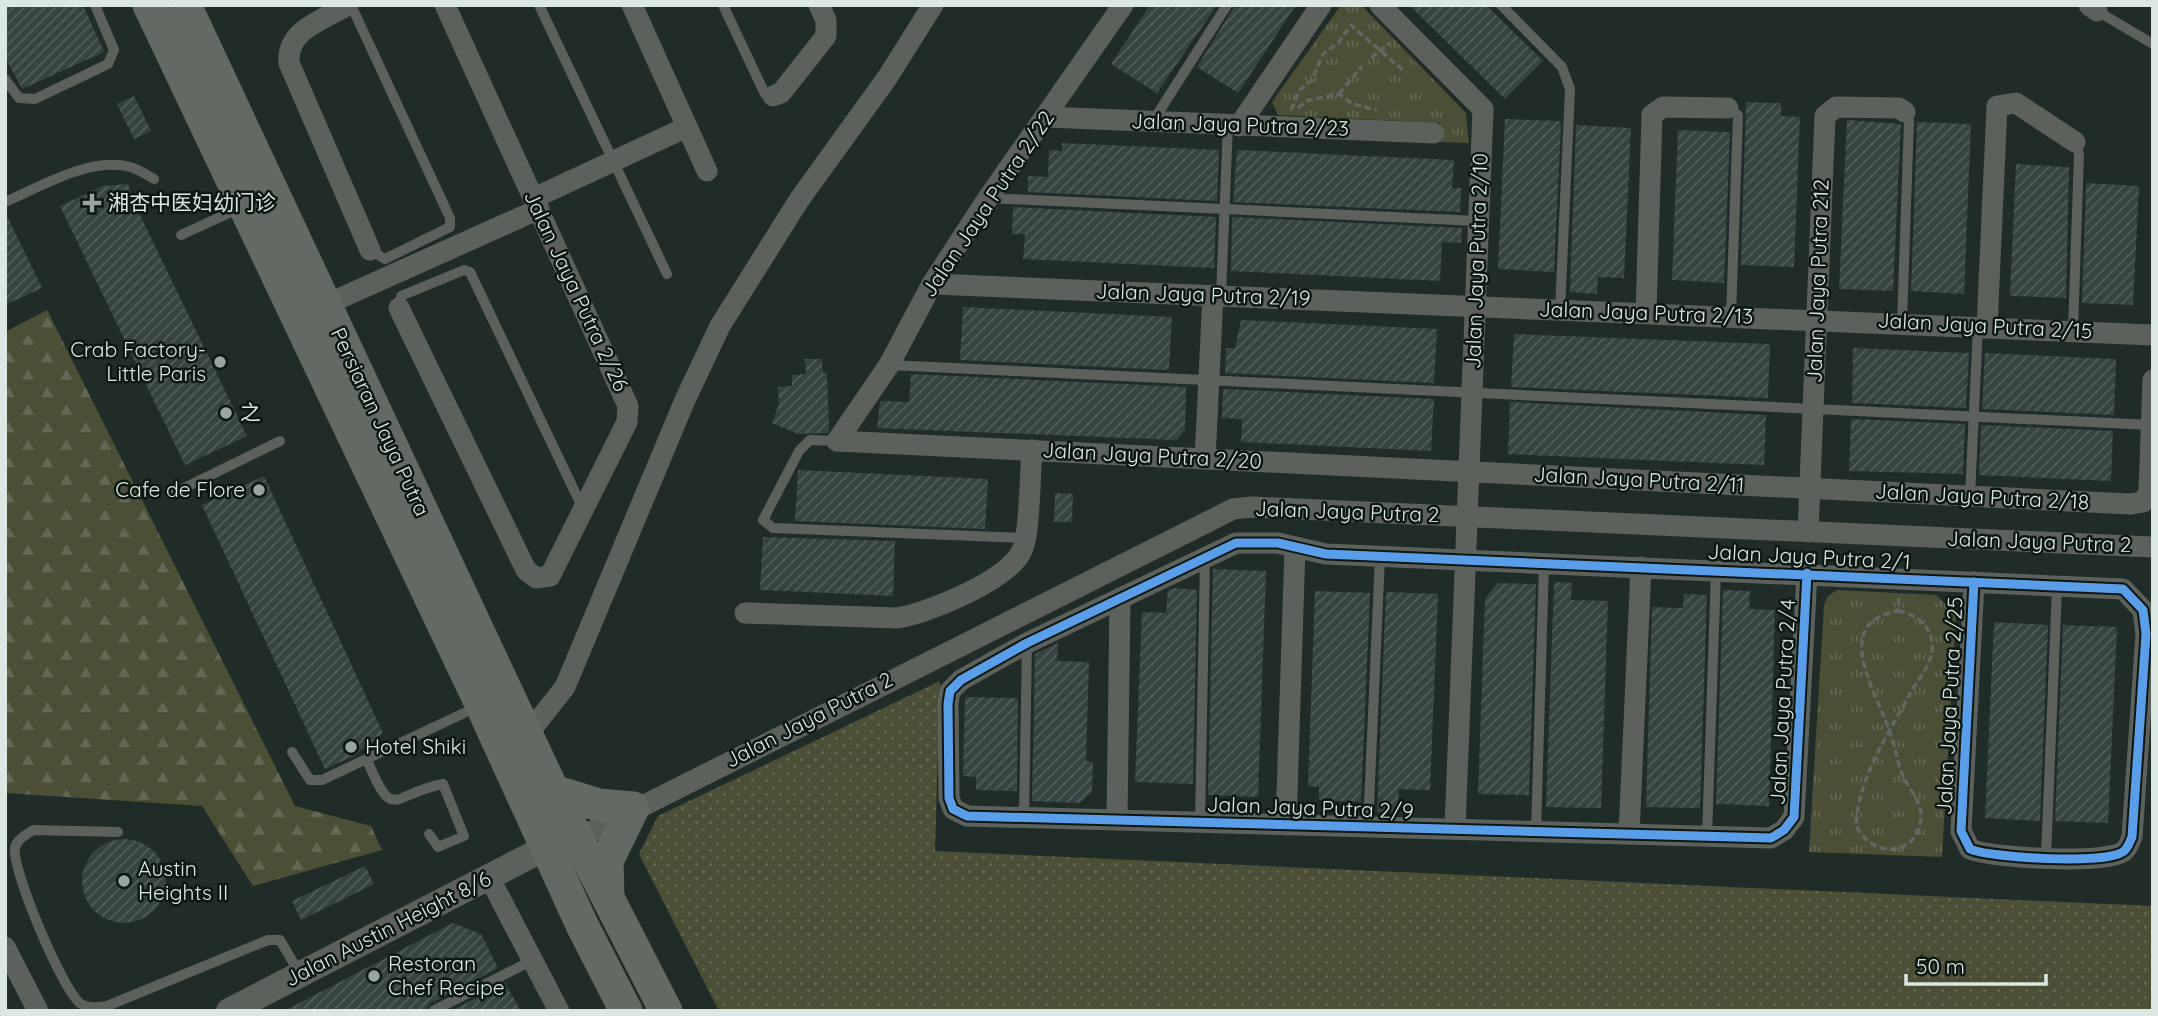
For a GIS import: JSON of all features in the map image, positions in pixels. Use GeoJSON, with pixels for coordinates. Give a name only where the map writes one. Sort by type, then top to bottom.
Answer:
{"type":"FeatureCollection","features":[{"type":"Feature","properties":{"kind":"main road","name":"Persiaran Jaya Putra"},"geometry":{"type":"LineString","coordinates":[[149,5],[258,200],[325,305],[527,735],[540,797]]}},
{"type":"Feature","properties":{"kind":"main road","name":"Persiaran Jaya Putra"},"geometry":{"type":"LineString","coordinates":[[185,5],[315,356],[481,704],[540,797]]}},
{"type":"Feature","properties":{"kind":"main road"},"geometry":{"type":"LineString","coordinates":[[540,797],[633,808],[607,861],[608,900]]}},
{"type":"Feature","properties":{"kind":"main road"},"geometry":{"type":"LineString","coordinates":[[540,797],[571,862],[583,905],[582,925],[626,1011]]}},
{"type":"Feature","properties":{"kind":"main road"},"geometry":{"type":"LineString","coordinates":[[562,843],[608,900],[666,1011]]}},
{"type":"Feature","properties":{"kind":"street"},"geometry":{"type":"LineString","coordinates":[[349,5],[295,36],[288,49],[288,56],[370,250]]}},
{"type":"Feature","properties":{"kind":"street","name":"Jalan Jaya Putra 2/26"},"geometry":{"type":"LineString","coordinates":[[399,308],[526,570],[536,578],[550,576],[626,422],[628,406],[445,5]]}},
{"type":"Feature","properties":{"kind":"street"},"geometry":{"type":"LineString","coordinates":[[632,5],[707,171]]}},
{"type":"Feature","properties":{"kind":"street"},"geometry":{"type":"LineString","coordinates":[[773,96],[781,93],[826,36],[826,20],[819,5]]}},
{"type":"Feature","properties":{"kind":"street"},"geometry":{"type":"LineString","coordinates":[[527,735],[565,687],[685,400],[720,326],[799,200],[887,78],[933,5]]}},
{"type":"Feature","properties":{"kind":"street","name":"Jalan Jaya Putra 2/22"},"geometry":{"type":"LineString","coordinates":[[837,441],[889,365],[932,284],[988,198],[1123,5]]}},
{"type":"Feature","properties":{"kind":"street"},"geometry":{"type":"LineString","coordinates":[[1233,126],[1321,5]]}},
{"type":"Feature","properties":{"kind":"street","name":"Jalan Jaya Putra 2/10"},"geometry":{"type":"LineString","coordinates":[[1381,5],[1483,109],[1455,829]]}},
{"type":"Feature","properties":{"kind":"street"},"geometry":{"type":"LineString","coordinates":[[1983,327],[1997,106],[2016,103],[2075,142]]}},
{"type":"Feature","properties":{"kind":"street"},"geometry":{"type":"LineString","coordinates":[[1646,313],[1652,115],[1663,107],[1728,108]]}},
{"type":"Feature","properties":{"kind":"street","name":"Jalan Jaya Putra 212"},"geometry":{"type":"LineString","coordinates":[[1808,532],[1825,116],[1836,107],[1899,108],[1905,112]]}},
{"type":"Feature","properties":{"kind":"street","name":"Jalan Jaya Putra 2/23"},"geometry":{"type":"LineString","coordinates":[[1047,117],[1434,133]]}},
{"type":"Feature","properties":{"kind":"street"},"geometry":{"type":"LineString","coordinates":[[315,356],[315,322],[325,305],[536,204],[612,162],[687,127]]}},
{"type":"Feature","properties":{"kind":"street","name":"Jalan Jaya Putra 2/19"},"geometry":{"type":"LineString","coordinates":[[932,284],[1475,306]]}},
{"type":"Feature","properties":{"kind":"street"},"geometry":{"type":"LineString","coordinates":[[1205,459],[1217,295]]}},
{"type":"Feature","properties":{"kind":"street","name":"Jalan Jaya Putra 2/13"},"geometry":{"type":"LineString","coordinates":[[1475,306],[1817,319]]}},
{"type":"Feature","properties":{"kind":"street","name":"Jalan Jaya Putra 2/15"},"geometry":{"type":"LineString","coordinates":[[1817,319],[2153,335]]}},
{"type":"Feature","properties":{"kind":"street"},"geometry":{"type":"LineString","coordinates":[[2151,425],[2153,380]]}},
{"type":"Feature","properties":{"kind":"street","name":"Jalan Jaya Putra 2/18"},"geometry":{"type":"LineString","coordinates":[[1810,488],[2130,504],[2143,502],[2149,492],[2151,425]]}},
{"type":"Feature","properties":{"kind":"street","name":"Jalan Jaya Putra 2/20"},"geometry":{"type":"LineString","coordinates":[[837,441],[1468,471]]}},
{"type":"Feature","properties":{"kind":"street"},"geometry":{"type":"LineString","coordinates":[[745,613],[897,618],[915,615],[1004,570],[1023,548],[1032,450]]}},
{"type":"Feature","properties":{"kind":"street","name":"Jalan Jaya Putra 2/11"},"geometry":{"type":"LineString","coordinates":[[1468,471],[1810,488]]}},
{"type":"Feature","properties":{"kind":"street","name":"Jalan Jaya Putra 2"},"geometry":{"type":"LineString","coordinates":[[562,843],[1225,512],[1252,507],[2153,547]]}},
{"type":"Feature","properties":{"kind":"street","name":"Jalan Jaya Putra 2/1"},"geometry":{"type":"LineString","coordinates":[[950,691],[961,680],[1027,643],[1236,543],[1278,543],[1326,554],[1808,573],[2123,589],[2143,610]]}},
{"type":"Feature","properties":{"kind":"street"},"geometry":{"type":"LineString","coordinates":[[1286,825],[1295,547]]}},
{"type":"Feature","properties":{"kind":"street"},"geometry":{"type":"LineString","coordinates":[[1629,834],[1641,567]]}},
{"type":"Feature","properties":{"kind":"street","name":"Jalan Jaya Putra 2/4"},"geometry":{"type":"LineString","coordinates":[[1784,830],[1794,817],[1808,573]]}},
{"type":"Feature","properties":{"kind":"street","name":"Jalan Jaya Putra 2/25"},"geometry":{"type":"LineString","coordinates":[[1974,582],[1961,831],[1970,849],[1982,854],[2109,858],[2125,851],[2133,837],[2146,634],[2143,610]]}},
{"type":"Feature","properties":{"kind":"street"},"geometry":{"type":"LineString","coordinates":[[1117,820],[1120,598]]}},
{"type":"Feature","properties":{"kind":"street","name":"Jalan Jaya Putra 2/9"},"geometry":{"type":"LineString","coordinates":[[950,691],[949,798],[953,809],[967,816],[1707,837],[1771,838],[1784,830]]}},
{"type":"Feature","properties":{"kind":"street","name":"Jalan Austin Height 8/6"},"geometry":{"type":"LineString","coordinates":[[229,1011],[489,877],[562,843]]}},
{"type":"Feature","properties":{"kind":"street"},"geometry":{"type":"LineString","coordinates":[[489,877],[559,1011]]}},
{"type":"Feature","properties":{"kind":"street"},"geometry":{"type":"LineString","coordinates":[[7,956],[38,1011]]}},
{"type":"Feature","properties":{"kind":"lane"},"geometry":{"type":"LineString","coordinates":[[5,79],[19,98],[35,99],[108,64],[114,50],[94,5]]}},
{"type":"Feature","properties":{"kind":"lane"},"geometry":{"type":"LineString","coordinates":[[349,5],[450,218],[450,227],[385,259],[370,250]]}},
{"type":"Feature","properties":{"kind":"lane"},"geometry":{"type":"LineString","coordinates":[[539,5],[667,274]]}},
{"type":"Feature","properties":{"kind":"lane"},"geometry":{"type":"LineString","coordinates":[[723,5],[765,94],[773,96]]}},
{"type":"Feature","properties":{"kind":"lane"},"geometry":{"type":"LineString","coordinates":[[1152,122],[1227,5]]}},
{"type":"Feature","properties":{"kind":"lane"},"geometry":{"type":"LineString","coordinates":[[1501,5],[1562,68],[1570,89],[1560,311]]}},
{"type":"Feature","properties":{"kind":"lane"},"geometry":{"type":"LineString","coordinates":[[2093,8],[2153,44]]}},
{"type":"Feature","properties":{"kind":"lane"},"geometry":{"type":"LineString","coordinates":[[1728,108],[1738,115],[1731,316]]}},
{"type":"Feature","properties":{"kind":"lane"},"geometry":{"type":"LineString","coordinates":[[1902,322],[1909,120],[1905,112]]}},
{"type":"Feature","properties":{"kind":"lane"},"geometry":{"type":"LineString","coordinates":[[1217,295],[1233,126]]}},
{"type":"Feature","properties":{"kind":"lane"},"geometry":{"type":"LineString","coordinates":[[2073,330],[2079,155],[2075,142]]}},
{"type":"Feature","properties":{"kind":"lane"},"geometry":{"type":"LineString","coordinates":[[5,202],[89,168],[113,165],[132,167],[154,179]]}},
{"type":"Feature","properties":{"kind":"lane"},"geometry":{"type":"LineString","coordinates":[[988,198],[1478,221]]}},
{"type":"Feature","properties":{"kind":"lane"},"geometry":{"type":"LineString","coordinates":[[181,235],[258,200]]}},
{"type":"Feature","properties":{"kind":"lane"},"geometry":{"type":"LineString","coordinates":[[399,308],[401,296],[464,270],[470,272],[583,509]]}},
{"type":"Feature","properties":{"kind":"lane"},"geometry":{"type":"LineString","coordinates":[[1969,496],[1983,327]]}},
{"type":"Feature","properties":{"kind":"lane"},"geometry":{"type":"LineString","coordinates":[[889,365],[2151,425]]}},
{"type":"Feature","properties":{"kind":"lane"},"geometry":{"type":"LineString","coordinates":[[837,441],[810,440],[799,452],[763,520],[773,528],[1024,538]]}},
{"type":"Feature","properties":{"kind":"lane"},"geometry":{"type":"LineString","coordinates":[[172,494],[280,441]]}},
{"type":"Feature","properties":{"kind":"lane"},"geometry":{"type":"LineString","coordinates":[[1368,827],[1380,556]]}},
{"type":"Feature","properties":{"kind":"lane"},"geometry":{"type":"LineString","coordinates":[[1200,822],[1205,558]]}},
{"type":"Feature","properties":{"kind":"lane"},"geometry":{"type":"LineString","coordinates":[[1536,832],[1545,563]]}},
{"type":"Feature","properties":{"kind":"lane"},"geometry":{"type":"LineString","coordinates":[[1707,837],[1716,570]]}},
{"type":"Feature","properties":{"kind":"lane"},"geometry":{"type":"LineString","coordinates":[[2046,858],[2057,587]]}},
{"type":"Feature","properties":{"kind":"lane"},"geometry":{"type":"LineString","coordinates":[[1024,818],[1027,643]]}},
{"type":"Feature","properties":{"kind":"lane"},"geometry":{"type":"LineString","coordinates":[[292,752],[310,780],[322,780],[481,704]]}},
{"type":"Feature","properties":{"kind":"lane"},"geometry":{"type":"LineString","coordinates":[[367,760],[382,794],[388,800],[397,801],[443,784],[464,836],[438,847],[429,834]]}},
{"type":"Feature","properties":{"kind":"lane"},"geometry":{"type":"LineString","coordinates":[[118,832],[33,830],[22,836],[15,846],[15,862],[47,941],[71,995],[80,1004],[90,1008],[107,1006],[268,940],[280,940],[300,974]]}},
{"type":"Feature","properties":{"kind":"lane"},"geometry":{"type":"LineString","coordinates":[[433,1011],[533,960]]}},
{"type":"Feature","properties":{"kind":"path"},"geometry":{"type":"LineString","coordinates":[[1362,66],[1339,94],[1306,101],[1288,116],[1300,90],[1312,80],[1323,54],[1338,43],[1347,27],[1355,27],[1406,73]]}},
{"type":"Feature","properties":{"kind":"path"},"geometry":{"type":"LineString","coordinates":[[1371,58],[1405,30]]}},
{"type":"Feature","properties":{"kind":"path"},"geometry":{"type":"LineString","coordinates":[[1898,611],[1900,578]]}},
{"type":"Feature","properties":{"kind":"path"},"geometry":{"type":"LineString","coordinates":[[1898,611],[1873,619],[1862,640],[1863,664],[1890,731],[1903,775],[1922,813],[1920,829],[1898,849],[1880,849],[1869,844],[1856,825],[1861,794],[1890,731],[1932,656],[1929,631],[1921,619],[1898,611]]}},
{"type":"Feature","properties":{"kind":"green space"},"geometry":{"type":"Polygon","coordinates":[[[1341,5],[1361,5],[1466,113],[1469,143],[1440,142],[1440,123],[1278,115],[1272,102],[1341,5]]]}},
{"type":"Feature","properties":{"kind":"green space"},"geometry":{"type":"Polygon","coordinates":[[[47,310],[295,806],[371,826],[382,850],[253,886],[202,806],[5,793],[5,332],[47,310]]]}},
{"type":"Feature","properties":{"kind":"green space"},"geometry":{"type":"Polygon","coordinates":[[[1837,590],[1936,595],[1956,614],[1942,857],[1809,852],[1824,605],[1828,596],[1837,590]]]}},
{"type":"Feature","properties":{"kind":"green space"},"geometry":{"type":"Polygon","coordinates":[[[940,681],[935,851],[2153,906],[2153,1011],[719,1011],[639,854],[658,816],[940,681]]]}},
{"type":"Feature","properties":{"kind":"building"},"geometry":{"type":"Polygon","coordinates":[[[5,5],[83,5],[104,52],[22,89],[5,57],[5,5]]]}},
{"type":"Feature","properties":{"kind":"building"},"geometry":{"type":"Polygon","coordinates":[[[1150,5],[1217,5],[1157,93],[1111,64],[1150,5]]]}},
{"type":"Feature","properties":{"kind":"building"},"geometry":{"type":"Polygon","coordinates":[[[1235,5],[1296,5],[1238,93],[1197,67],[1235,5]]]}},
{"type":"Feature","properties":{"kind":"building"},"geometry":{"type":"Polygon","coordinates":[[[1409,5],[1486,5],[1543,61],[1505,99],[1409,5]]]}},
{"type":"Feature","properties":{"kind":"building"},"geometry":{"type":"Polygon","coordinates":[[[134,96],[151,131],[134,139],[117,104],[134,96]]]}},
{"type":"Feature","properties":{"kind":"building"},"geometry":{"type":"Polygon","coordinates":[[[1746,102],[1781,103],[1781,116],[1800,117],[1794,267],[1741,265],[1746,102]]]}},
{"type":"Feature","properties":{"kind":"building"},"geometry":{"type":"Polygon","coordinates":[[[1505,119],[1559,121],[1561,124],[1554,272],[1498,269],[1505,119]]]}},
{"type":"Feature","properties":{"kind":"building"},"geometry":{"type":"Polygon","coordinates":[[[1847,120],[1901,124],[1893,291],[1839,289],[1847,120]]]}},
{"type":"Feature","properties":{"kind":"building"},"geometry":{"type":"Polygon","coordinates":[[[1917,122],[1971,124],[1964,294],[1911,291],[1917,122]]]}},
{"type":"Feature","properties":{"kind":"building"},"geometry":{"type":"Polygon","coordinates":[[[1576,125],[1631,128],[1624,278],[1598,277],[1597,294],[1570,292],[1576,125]]]}},
{"type":"Feature","properties":{"kind":"building"},"geometry":{"type":"Polygon","coordinates":[[[1678,130],[1730,132],[1724,283],[1672,280],[1678,130]]]}},
{"type":"Feature","properties":{"kind":"building"},"geometry":{"type":"Polygon","coordinates":[[[1062,143],[1219,150],[1217,201],[1028,192],[1028,176],[1048,177],[1049,150],[1062,151],[1062,143]]]}},
{"type":"Feature","properties":{"kind":"building"},"geometry":{"type":"Polygon","coordinates":[[[1237,150],[1454,160],[1452,188],[1461,188],[1460,212],[1233,202],[1237,150]]]}},
{"type":"Feature","properties":{"kind":"building"},"geometry":{"type":"Polygon","coordinates":[[[2016,164],[2069,167],[2066,298],[2010,296],[2016,164]]]}},
{"type":"Feature","properties":{"kind":"building"},"geometry":{"type":"Polygon","coordinates":[[[2086,183],[2139,186],[2133,305],[2082,303],[2086,183]]]}},
{"type":"Feature","properties":{"kind":"building"},"geometry":{"type":"Polygon","coordinates":[[[128,184],[137,209],[247,436],[185,465],[60,206],[103,186],[128,184]]]}},
{"type":"Feature","properties":{"kind":"building"},"geometry":{"type":"Polygon","coordinates":[[[1013,207],[1216,217],[1214,268],[1023,259],[1025,234],[1012,234],[1013,207]]]}},
{"type":"Feature","properties":{"kind":"building"},"geometry":{"type":"Polygon","coordinates":[[[5,212],[42,288],[5,305],[5,212]]]}},
{"type":"Feature","properties":{"kind":"building"},"geometry":{"type":"Polygon","coordinates":[[[1232,217],[1462,228],[1461,243],[1442,242],[1440,281],[1231,271],[1232,217]]]}},
{"type":"Feature","properties":{"kind":"building"},"geometry":{"type":"Polygon","coordinates":[[[963,307],[1172,317],[1169,370],[960,360],[963,307]]]}},
{"type":"Feature","properties":{"kind":"building"},"geometry":{"type":"Polygon","coordinates":[[[1241,320],[1437,329],[1434,383],[1225,373],[1226,348],[1235,348],[1241,320]]]}},
{"type":"Feature","properties":{"kind":"building"},"geometry":{"type":"Polygon","coordinates":[[[1514,334],[1770,344],[1768,398],[1511,387],[1514,334]]]}},
{"type":"Feature","properties":{"kind":"building"},"geometry":{"type":"Polygon","coordinates":[[[1853,348],[1969,353],[1966,408],[1852,403],[1853,348]]]}},
{"type":"Feature","properties":{"kind":"building"},"geometry":{"type":"Polygon","coordinates":[[[1985,353],[2116,359],[2114,415],[1982,409],[1985,353]]]}},
{"type":"Feature","properties":{"kind":"building"},"geometry":{"type":"Polygon","coordinates":[[[805,359],[822,359],[823,373],[827,373],[827,433],[798,434],[772,423],[779,404],[778,387],[792,386],[792,375],[806,374],[805,359]]]}},
{"type":"Feature","properties":{"kind":"building"},"geometry":{"type":"Polygon","coordinates":[[[911,374],[1186,387],[1185,430],[1176,440],[877,428],[880,401],[909,402],[911,374]]]}},
{"type":"Feature","properties":{"kind":"building"},"geometry":{"type":"Polygon","coordinates":[[[1223,389],[1434,399],[1431,451],[1241,442],[1242,419],[1222,418],[1223,389]]]}},
{"type":"Feature","properties":{"kind":"building"},"geometry":{"type":"Polygon","coordinates":[[[1510,402],[1766,415],[1764,465],[1508,454],[1510,402]]]}},
{"type":"Feature","properties":{"kind":"building"},"geometry":{"type":"Polygon","coordinates":[[[1851,419],[1965,424],[1963,474],[1849,471],[1851,419]]]}},
{"type":"Feature","properties":{"kind":"building"},"geometry":{"type":"Polygon","coordinates":[[[1981,425],[2113,431],[2111,481],[1979,475],[1981,425]]]}},
{"type":"Feature","properties":{"kind":"building"},"geometry":{"type":"Polygon","coordinates":[[[798,470],[988,479],[985,529],[795,521],[798,470]]]}},
{"type":"Feature","properties":{"kind":"building"},"geometry":{"type":"Polygon","coordinates":[[[264,476],[383,733],[354,756],[325,769],[202,505],[264,476]]]}},
{"type":"Feature","properties":{"kind":"building"},"geometry":{"type":"Polygon","coordinates":[[[1055,493],[1073,494],[1072,522],[1054,522],[1055,493]]]}},
{"type":"Feature","properties":{"kind":"building"},"geometry":{"type":"Polygon","coordinates":[[[763,537],[895,541],[893,596],[760,590],[763,537]]]}},
{"type":"Feature","properties":{"kind":"building"},"geometry":{"type":"Polygon","coordinates":[[[1213,569],[1266,571],[1258,797],[1208,795],[1213,569]]]}},
{"type":"Feature","properties":{"kind":"building"},"geometry":{"type":"Polygon","coordinates":[[[1554,582],[1572,583],[1571,600],[1608,601],[1601,808],[1546,807],[1554,582]]]}},
{"type":"Feature","properties":{"kind":"building"},"geometry":{"type":"Polygon","coordinates":[[[1497,583],[1536,584],[1529,795],[1478,794],[1485,599],[1497,583]]]}},
{"type":"Feature","properties":{"kind":"building"},"geometry":{"type":"Polygon","coordinates":[[[1168,590],[1197,590],[1193,784],[1135,782],[1142,612],[1166,613],[1168,590]]]}},
{"type":"Feature","properties":{"kind":"building"},"geometry":{"type":"Polygon","coordinates":[[[1723,590],[1750,591],[1749,609],[1775,610],[1769,806],[1716,804],[1723,590]]]}},
{"type":"Feature","properties":{"kind":"building"},"geometry":{"type":"Polygon","coordinates":[[[1315,591],[1370,593],[1361,802],[1319,800],[1319,787],[1308,786],[1315,591]]]}},
{"type":"Feature","properties":{"kind":"building"},"geometry":{"type":"Polygon","coordinates":[[[1386,592],[1438,594],[1430,790],[1399,789],[1398,812],[1377,812],[1386,592]]]}},
{"type":"Feature","properties":{"kind":"building"},"geometry":{"type":"Polygon","coordinates":[[[1684,594],[1707,595],[1700,808],[1646,807],[1652,607],[1683,608],[1684,594]]]}},
{"type":"Feature","properties":{"kind":"building"},"geometry":{"type":"Polygon","coordinates":[[[1994,622],[2048,625],[2040,821],[1985,818],[1994,622]]]}},
{"type":"Feature","properties":{"kind":"building"},"geometry":{"type":"Polygon","coordinates":[[[2063,625],[2117,627],[2108,823],[2055,821],[2063,625]]]}},
{"type":"Feature","properties":{"kind":"building"},"geometry":{"type":"Polygon","coordinates":[[[1058,643],[1057,661],[1089,662],[1086,761],[1093,762],[1092,792],[1080,803],[1032,801],[1035,654],[1058,643]]]}},
{"type":"Feature","properties":{"kind":"building"},"geometry":{"type":"Polygon","coordinates":[[[965,697],[1018,698],[1017,791],[976,790],[976,777],[963,776],[965,697]]]}},
{"type":"Feature","properties":{"kind":"building","name":"Austin Heights II"},"geometry":{"type":"Polygon","coordinates":[[[124,839],[140,842],[154,851],[163,865],[166,881],[163,897],[154,911],[140,920],[124,923],[108,920],[94,911],[85,897],[82,881],[85,865],[94,851],[108,842],[124,839]]]}},
{"type":"Feature","properties":{"kind":"building"},"geometry":{"type":"Polygon","coordinates":[[[365,866],[374,884],[301,920],[292,901],[365,866]]]}},
{"type":"Feature","properties":{"kind":"building"},"geometry":{"type":"Polygon","coordinates":[[[453,923],[481,934],[498,968],[429,1004],[425,1011],[284,1011],[453,923]]]}},
{"type":"Feature","properties":{"kind":"building"},"geometry":{"type":"Polygon","coordinates":[[[505,983],[521,1011],[451,1011],[505,983]]]}},
{"type":"Feature","properties":{"kind":"cycle path"},"geometry":{"type":"LineString","coordinates":[[1807,573],[1794,817],[1784,830],[1771,838],[967,816],[953,809],[949,798],[948,704],[950,691],[961,680],[1027,643],[1236,543],[1278,543],[1326,554],[2123,589],[2143,610],[2146,634],[2132,837],[2124,851],[2096,858],[2049,859],[2000,855],[1970,849],[1961,831],[1974,582]]}},
{"type":"Feature","properties":{"kind":"place","name":"湘杏中医妇幼门诊"},"geometry":{"type":"Point","coordinates":[92,203]}},
{"type":"Feature","properties":{"kind":"place","name":"Crab Factory- Little Paris"},"geometry":{"type":"Point","coordinates":[220,362]}},
{"type":"Feature","properties":{"kind":"place","name":"之"},"geometry":{"type":"Point","coordinates":[226,413]}},
{"type":"Feature","properties":{"kind":"place","name":"Cafe de Flore"},"geometry":{"type":"Point","coordinates":[259,490]}},
{"type":"Feature","properties":{"kind":"place","name":"Hotel Shiki"},"geometry":{"type":"Point","coordinates":[351,747]}},
{"type":"Feature","properties":{"kind":"place","name":"Austin Heights II"},"geometry":{"type":"Point","coordinates":[124,881]}},
{"type":"Feature","properties":{"kind":"place","name":"Restoran Chef Recipe"},"geometry":{"type":"Point","coordinates":[374,976]}}]}
